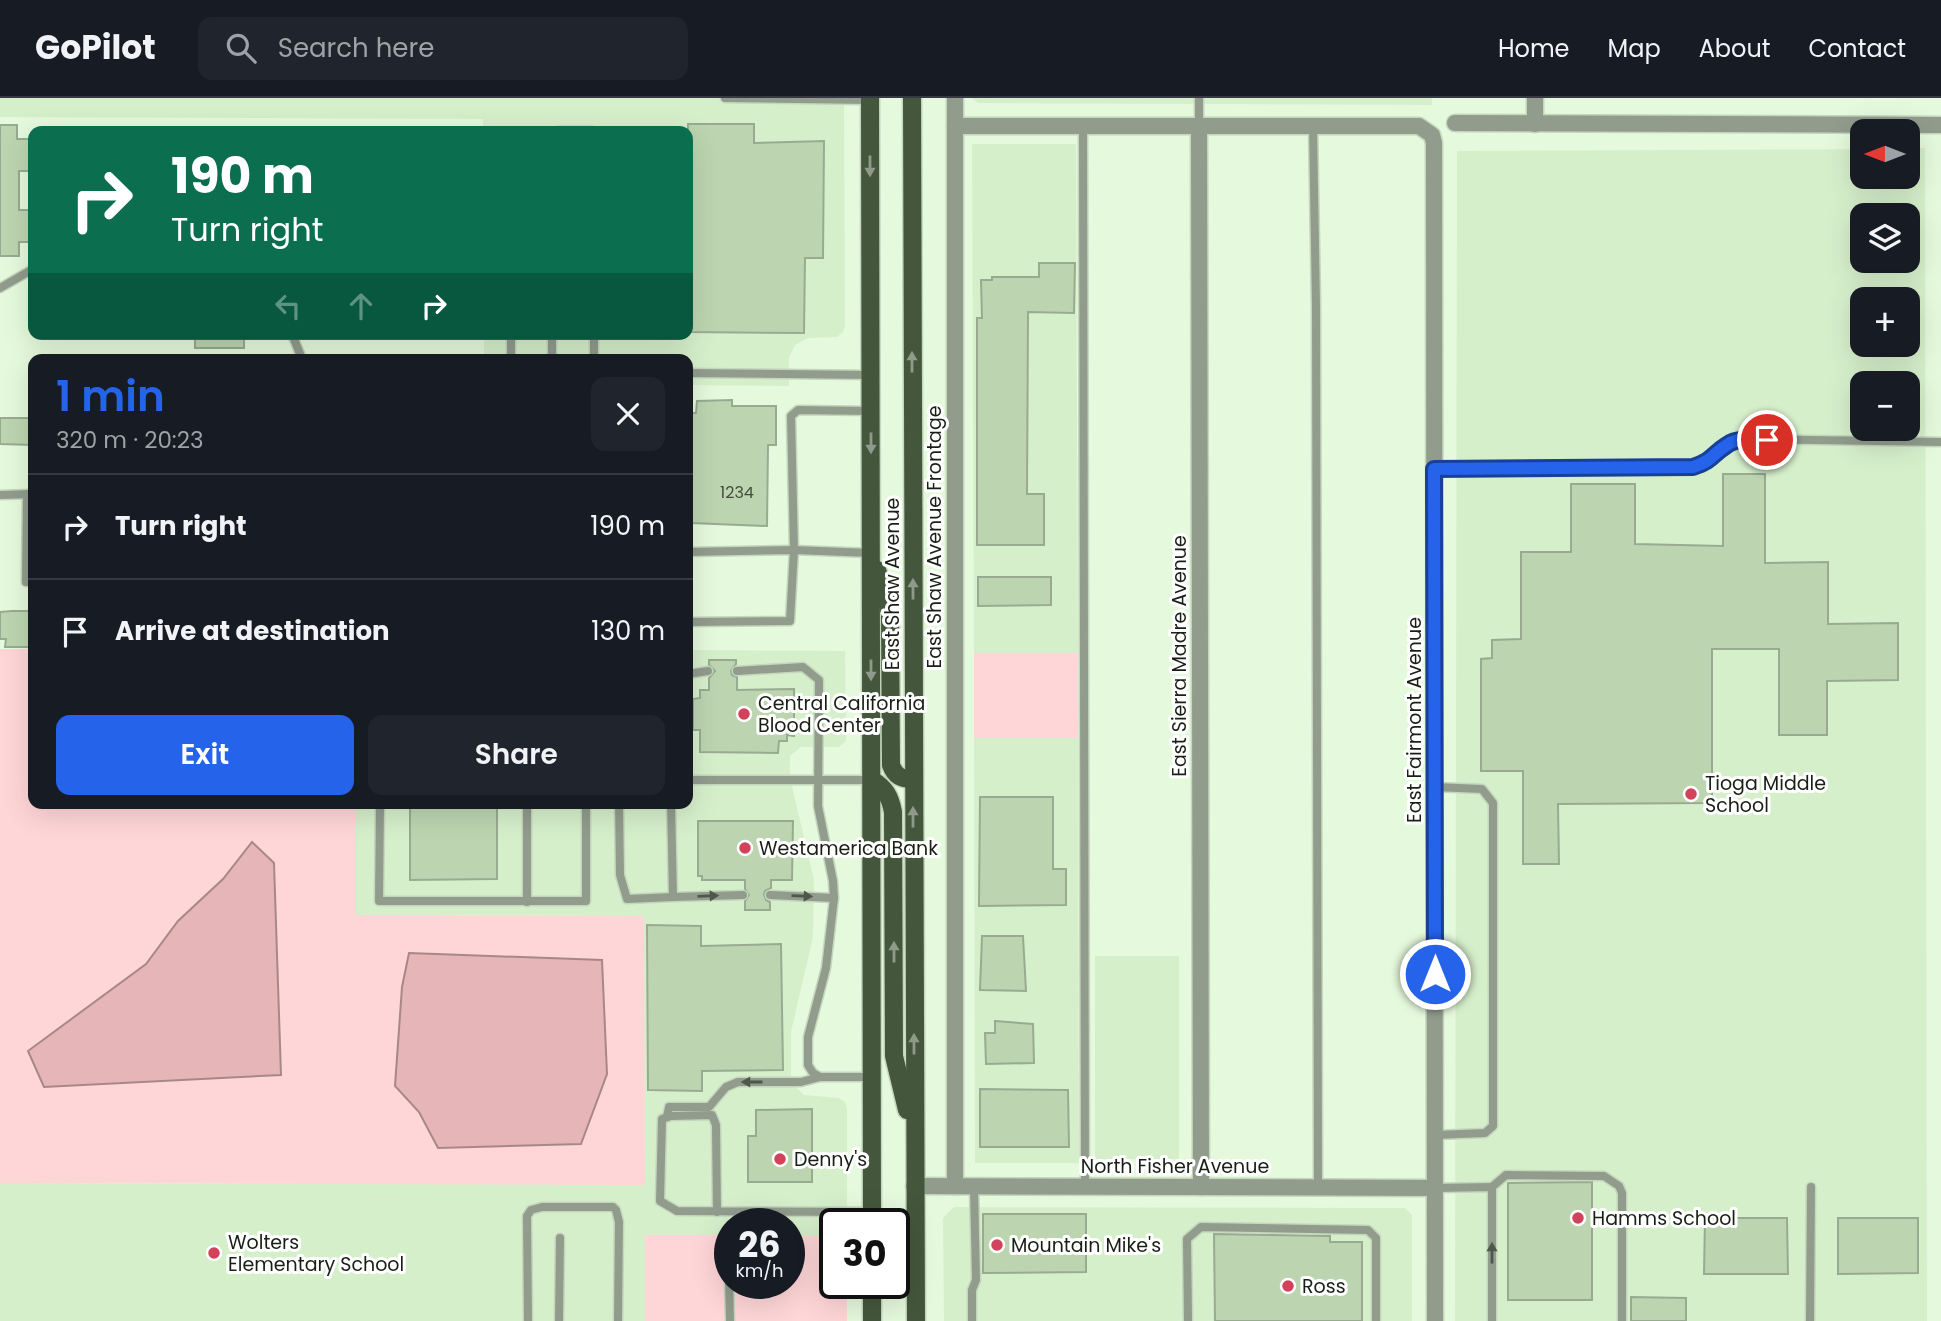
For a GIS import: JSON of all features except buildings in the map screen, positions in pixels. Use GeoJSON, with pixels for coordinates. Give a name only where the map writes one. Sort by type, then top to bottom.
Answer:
{"type":"FeatureCollection","features":[{"type":"Feature","properties":{"kind":"main road","name":"East Shaw Avenue"},"geometry":{"type":"LineString","coordinates":[[912,98],[916,1321]]}},
{"type":"Feature","properties":{"kind":"main road","name":"East Shaw Avenue"},"geometry":{"type":"LineString","coordinates":[[870,99],[872,1208]]}},
{"type":"Feature","properties":{"kind":"main road"},"geometry":{"type":"LineString","coordinates":[[871,553],[890,612],[891,765],[894,774],[903,779],[913,779]]}},
{"type":"Feature","properties":{"kind":"main road"},"geometry":{"type":"LineString","coordinates":[[872,780],[887,793],[893,812],[894,1056],[914,1140]]}},
{"type":"Feature","properties":{"kind":"main road"},"geometry":{"type":"LineString","coordinates":[[872,1299],[872,1321]]}},
{"type":"Feature","properties":{"kind":"street","name":"East Shaw Avenue Frontage"},"geometry":{"type":"LineString","coordinates":[[955,98],[956,1186]]}},
{"type":"Feature","properties":{"kind":"street"},"geometry":{"type":"LineString","coordinates":[[1535,98],[1535,124]]}},
{"type":"Feature","properties":{"kind":"street"},"geometry":{"type":"LineString","coordinates":[[1455,123],[1941,125]]}},
{"type":"Feature","properties":{"kind":"street","name":"East Sierra Madre Avenue"},"geometry":{"type":"LineString","coordinates":[[1199,125],[1202,1187]]}},
{"type":"Feature","properties":{"kind":"street"},"geometry":{"type":"LineString","coordinates":[[955,126],[1313,125]]}},
{"type":"Feature","properties":{"kind":"street","name":"East Fairmont Avenue"},"geometry":{"type":"LineString","coordinates":[[1313,125],[1419,126],[1432,135],[1434,143],[1435,1321]]}},
{"type":"Feature","properties":{"kind":"street","name":"North Fisher Avenue"},"geometry":{"type":"LineString","coordinates":[[914,1186],[1435,1188]]}},
{"type":"Feature","properties":{"kind":"lane"},"geometry":{"type":"LineString","coordinates":[[725,98],[870,99]]}},
{"type":"Feature","properties":{"kind":"lane"},"geometry":{"type":"LineString","coordinates":[[1199,98],[1199,125]]}},
{"type":"Feature","properties":{"kind":"lane"},"geometry":{"type":"LineString","coordinates":[[1313,125],[1317,306],[1318,1188]]}},
{"type":"Feature","properties":{"kind":"lane"},"geometry":{"type":"LineString","coordinates":[[1083,126],[1085,1187]]}},
{"type":"Feature","properties":{"kind":"lane"},"geometry":{"type":"LineString","coordinates":[[0,288],[28,271]]}},
{"type":"Feature","properties":{"kind":"lane"},"geometry":{"type":"LineString","coordinates":[[693,373],[871,375]]}},
{"type":"Feature","properties":{"kind":"lane"},"geometry":{"type":"LineString","coordinates":[[693,622],[790,621],[793,550],[791,416],[799,410],[871,411]]}},
{"type":"Feature","properties":{"kind":"lane"},"geometry":{"type":"LineString","coordinates":[[1434,469],[1693,467],[1709,462],[1727,444],[1741,439],[1941,442]]}},
{"type":"Feature","properties":{"kind":"lane"},"geometry":{"type":"LineString","coordinates":[[0,495],[28,494]]}},
{"type":"Feature","properties":{"kind":"lane"},"geometry":{"type":"LineString","coordinates":[[28,538],[28,582]]}},
{"type":"Feature","properties":{"kind":"lane"},"geometry":{"type":"LineString","coordinates":[[693,552],[793,550],[871,553]]}},
{"type":"Feature","properties":{"kind":"lane"},"geometry":{"type":"LineString","coordinates":[[737,671],[803,667],[819,680],[818,806],[834,881],[826,968],[808,1037],[808,1065],[813,1073],[820,1077]]}},
{"type":"Feature","properties":{"kind":"lane"},"geometry":{"type":"LineString","coordinates":[[693,673],[708,671]]}},
{"type":"Feature","properties":{"kind":"lane"},"geometry":{"type":"LineString","coordinates":[[693,780],[872,780]]}},
{"type":"Feature","properties":{"kind":"lane"},"geometry":{"type":"LineString","coordinates":[[1435,788],[1482,789],[1493,803],[1493,1126],[1485,1133],[1436,1135]]}},
{"type":"Feature","properties":{"kind":"lane"},"geometry":{"type":"LineString","coordinates":[[380,809],[379,901],[527,902],[586,901],[586,809]]}},
{"type":"Feature","properties":{"kind":"lane"},"geometry":{"type":"LineString","coordinates":[[527,809],[527,902]]}},
{"type":"Feature","properties":{"kind":"lane"},"geometry":{"type":"LineString","coordinates":[[620,809],[620,875],[627,899],[743,895]]}},
{"type":"Feature","properties":{"kind":"lane"},"geometry":{"type":"LineString","coordinates":[[671,809],[673,897]]}},
{"type":"Feature","properties":{"kind":"lane"},"geometry":{"type":"LineString","coordinates":[[771,895],[834,898]]}},
{"type":"Feature","properties":{"kind":"lane"},"geometry":{"type":"LineString","coordinates":[[667,1117],[669,1107],[709,1107],[726,1087],[738,1082],[801,1082],[820,1077],[872,1077]]}},
{"type":"Feature","properties":{"kind":"lane"},"geometry":{"type":"LineString","coordinates":[[714,1212],[677,1211],[660,1201],[662,1119],[712,1115],[716,1125],[717,1208]]}},
{"type":"Feature","properties":{"kind":"lane"},"geometry":{"type":"LineString","coordinates":[[1435,1188],[1492,1187],[1506,1175],[1604,1176],[1619,1186],[1622,1193],[1622,1321]]}},
{"type":"Feature","properties":{"kind":"lane"},"geometry":{"type":"LineString","coordinates":[[971,1321],[972,1290],[976,1280],[974,1186]]}},
{"type":"Feature","properties":{"kind":"lane"},"geometry":{"type":"LineString","coordinates":[[1492,1187],[1492,1321]]}},
{"type":"Feature","properties":{"kind":"lane"},"geometry":{"type":"LineString","coordinates":[[1810,1321],[1811,1187]]}},
{"type":"Feature","properties":{"kind":"lane"},"geometry":{"type":"LineString","coordinates":[[528,1321],[527,1216],[531,1210],[542,1207],[613,1207],[616,1210],[619,1222],[618,1321]]}},
{"type":"Feature","properties":{"kind":"lane"},"geometry":{"type":"LineString","coordinates":[[1188,1321],[1188,1239],[1201,1227],[1368,1230],[1376,1238],[1376,1321]]}},
{"type":"Feature","properties":{"kind":"lane"},"geometry":{"type":"LineString","coordinates":[[559,1321],[560,1238]]}},
{"type":"Feature","properties":{"kind":"lane"},"geometry":{"type":"LineString","coordinates":[[729,1299],[730,1321]]}},
{"type":"Feature","properties":{"kind":"shaded area"},"geometry":{"type":"Polygon","coordinates":[[[0,98],[844,98],[845,325],[843,332],[837,337],[808,338],[795,345],[789,358],[789,386],[693,385],[693,354],[484,354],[484,340],[693,340],[693,126],[483,126],[483,119],[0,117],[0,98]]]}},
{"type":"Feature","properties":{"kind":"shaded area"},"geometry":{"type":"Polygon","coordinates":[[[972,98],[1432,98],[1432,105],[978,103],[972,98]]]}},
{"type":"Feature","properties":{"kind":"shaded area"},"geometry":{"type":"Polygon","coordinates":[[[972,144],[1076,144],[1078,653],[974,653],[972,144]]]}},
{"type":"Feature","properties":{"kind":"shaded area","name":"Tioga Middle School"},"geometry":{"type":"Polygon","coordinates":[[[1920,148],[1925,148],[1927,1321],[1455,1321],[1457,151],[1850,149],[1850,189],[1920,189],[1920,148]]]}},
{"type":"Feature","properties":{"kind":"shaded area"},"geometry":{"type":"Polygon","coordinates":[[[0,649],[28,649],[28,809],[356,809],[356,915],[644,916],[645,1185],[0,1183],[0,649]]]}},
{"type":"Feature","properties":{"kind":"shaded area"},"geometry":{"type":"Polygon","coordinates":[[[693,650],[845,651],[846,741],[839,747],[801,747],[790,756],[790,778],[814,880],[813,937],[791,1032],[791,1076],[793,1084],[804,1095],[839,1098],[845,1102],[847,1109],[847,1208],[819,1208],[819,1236],[805,1236],[805,1208],[714,1208],[714,1235],[645,1235],[645,1321],[0,1321],[0,1183],[645,1184],[643,916],[356,915],[356,809],[693,809],[693,650]]]}},
{"type":"Feature","properties":{"kind":"shaded area"},"geometry":{"type":"Polygon","coordinates":[[[974,653],[1078,653],[1078,738],[974,738],[974,653]]]}},
{"type":"Feature","properties":{"kind":"shaded area"},"geometry":{"type":"Polygon","coordinates":[[[974,738],[1078,738],[1079,1163],[975,1163],[974,738]]]}},
{"type":"Feature","properties":{"kind":"shaded area"},"geometry":{"type":"Polygon","coordinates":[[[252,842],[274,863],[281,1075],[44,1087],[28,1051],[146,964],[178,921],[223,879],[252,842]]]}},
{"type":"Feature","properties":{"kind":"shaded area"},"geometry":{"type":"Polygon","coordinates":[[[409,953],[602,960],[607,1074],[581,1144],[438,1148],[419,1112],[395,1086],[402,987],[409,953]]]}},
{"type":"Feature","properties":{"kind":"shaded area"},"geometry":{"type":"Polygon","coordinates":[[[1095,956],[1179,956],[1179,1159],[1095,1159],[1095,956]]]}},
{"type":"Feature","properties":{"kind":"shaded area"},"geometry":{"type":"Polygon","coordinates":[[[954,1207],[1405,1208],[1412,1215],[1412,1321],[944,1321],[943,1218],[954,1207]]]}},
{"type":"Feature","properties":{"kind":"shaded area"},"geometry":{"type":"Polygon","coordinates":[[[645,1235],[714,1235],[714,1299],[805,1299],[805,1236],[819,1236],[819,1299],[847,1299],[847,1321],[645,1321],[645,1235]]]}},
{"type":"Feature","properties":{"kind":"place","name":"Central California Blood Center"},"geometry":{"type":"Point","coordinates":[744,714]}},
{"type":"Feature","properties":{"kind":"place","name":"Tioga Middle School"},"geometry":{"type":"Point","coordinates":[1691,794]}},
{"type":"Feature","properties":{"kind":"place","name":"Westamerica Bank"},"geometry":{"type":"Point","coordinates":[745,848]}},
{"type":"Feature","properties":{"kind":"place","name":"Denny's"},"geometry":{"type":"Point","coordinates":[780,1159]}},
{"type":"Feature","properties":{"kind":"place","name":"Hamms School"},"geometry":{"type":"Point","coordinates":[1578,1218]}},
{"type":"Feature","properties":{"kind":"place","name":"Mountain Mike's"},"geometry":{"type":"Point","coordinates":[997,1245]}},
{"type":"Feature","properties":{"kind":"place","name":"Wolters Elementary School"},"geometry":{"type":"Point","coordinates":[214,1253]}},
{"type":"Feature","properties":{"kind":"place","name":"Ross"},"geometry":{"type":"Point","coordinates":[1288,1286]}},
{"type":"Feature","properties":{"kind":"route"},"geometry":{"type":"LineString","coordinates":[[1435,974],[1434,469],[1693,467],[1709,462],[1727,444],[1741,439],[1767,440]]}}]}
